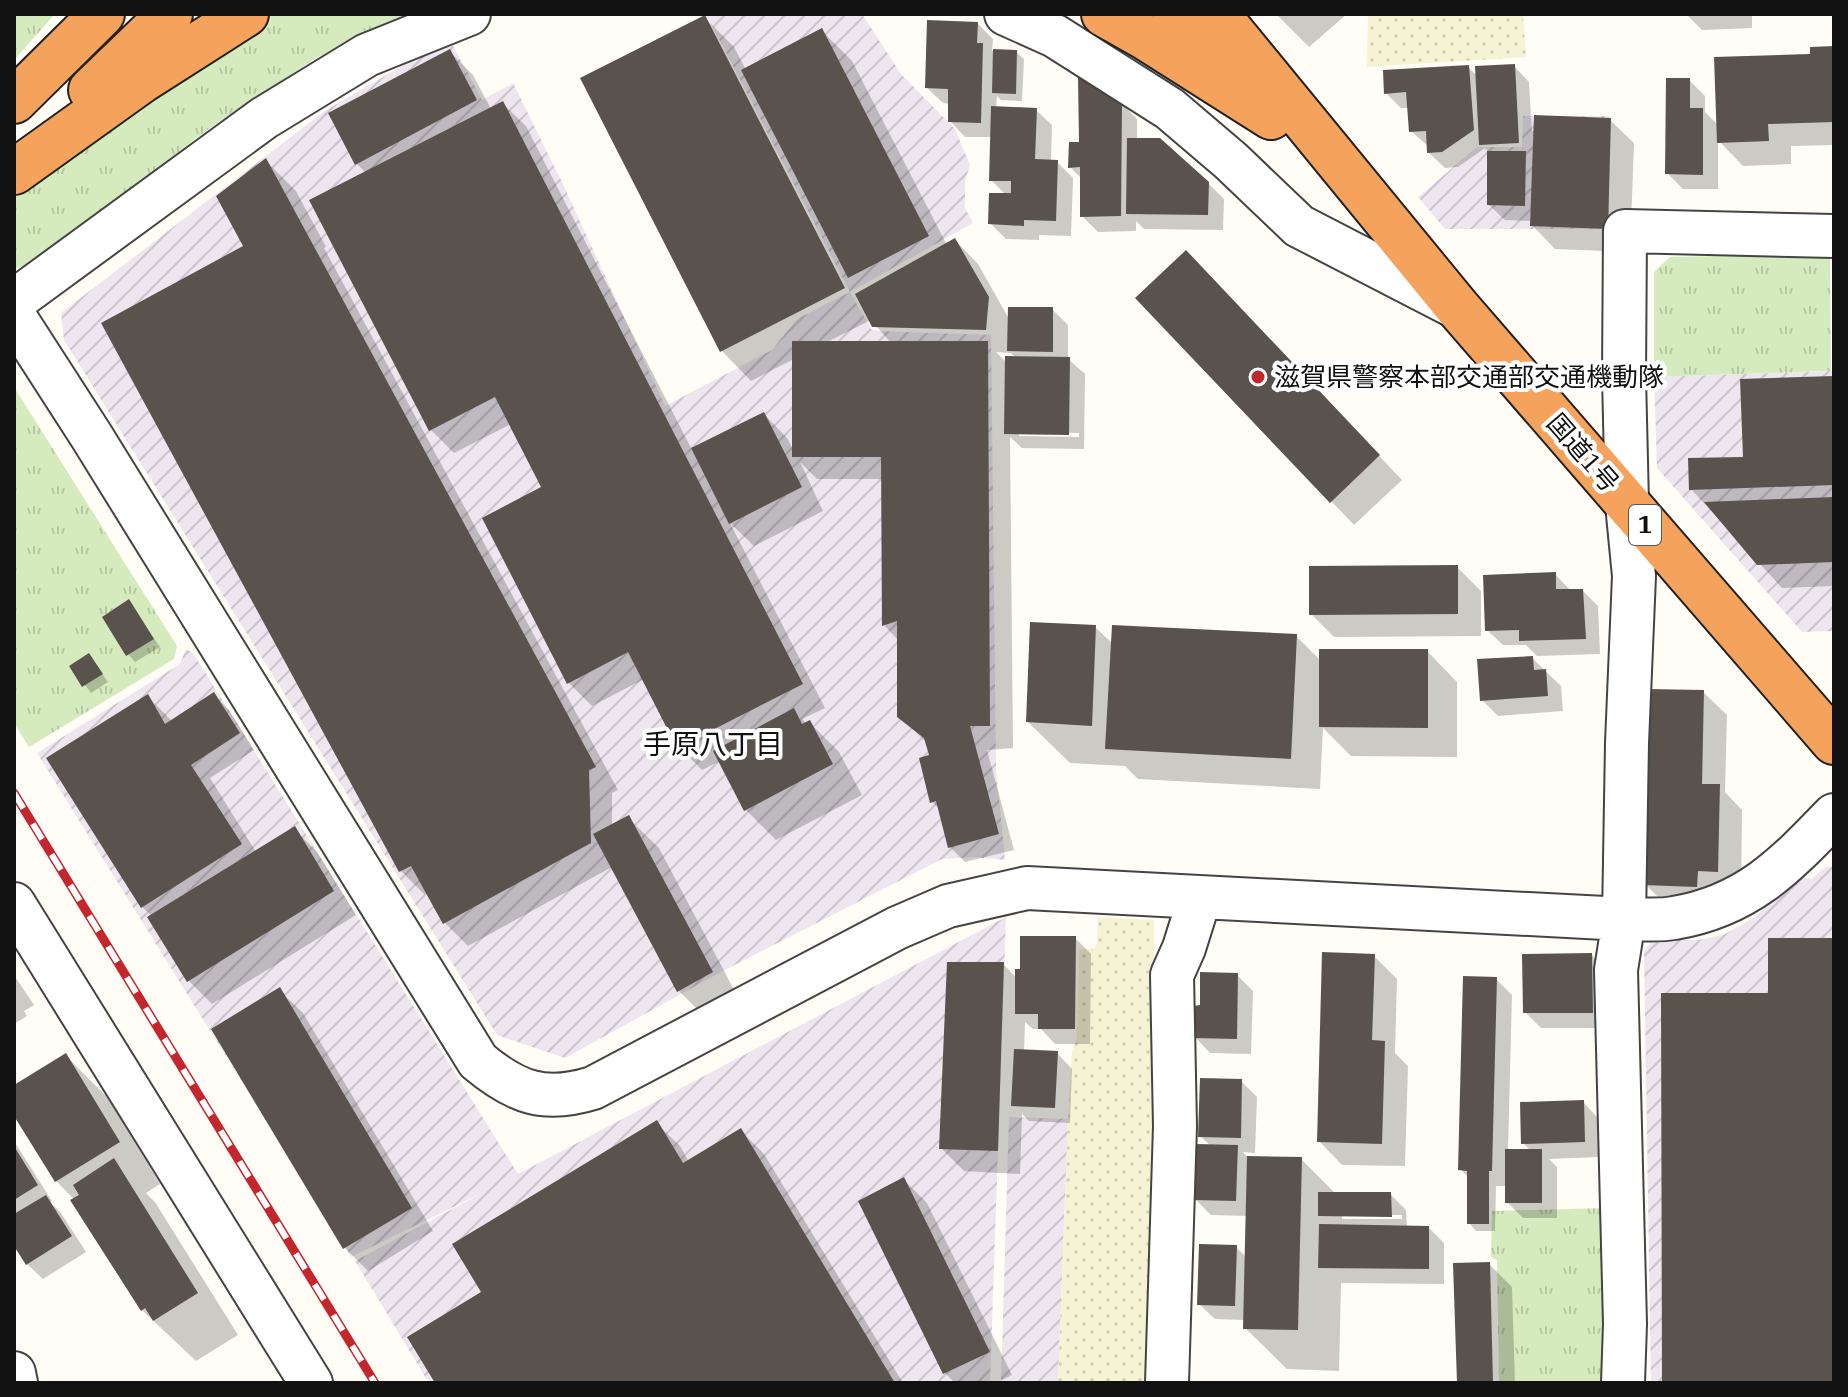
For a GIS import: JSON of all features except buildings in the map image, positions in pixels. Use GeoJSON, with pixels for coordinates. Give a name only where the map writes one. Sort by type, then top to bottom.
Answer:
{"type":"FeatureCollection","features":[{"type":"Feature","properties":{"kind":"highway"},"geometry":{"type":"LineString","coordinates":[[14,163],[170,14]]}},
{"type":"Feature","properties":{"kind":"highway"},"geometry":{"type":"LineString","coordinates":[[14,172],[141,81],[246,14]]}},
{"type":"Feature","properties":{"kind":"highway"},"geometry":{"type":"LineString","coordinates":[[1104,14],[1271,117]]}},
{"type":"Feature","properties":{"kind":"highway","name":"国道1号"},"geometry":{"type":"LineString","coordinates":[[1175,14],[1458,308]]}},
{"type":"Feature","properties":{"kind":"highway","name":"国道1号"},"geometry":{"type":"LineString","coordinates":[[1217,14],[1458,308],[1834,742]]}},
{"type":"Feature","properties":{"kind":"highway"},"geometry":{"type":"LineString","coordinates":[[14,101],[90,22]]}},
{"type":"Feature","properties":{"kind":"street"},"geometry":{"type":"LineString","coordinates":[[14,301],[264,118],[367,55],[469,14]]}},
{"type":"Feature","properties":{"kind":"street"},"geometry":{"type":"LineString","coordinates":[[1006,14],[1055,36],[1170,109],[1231,161],[1299,226],[1458,308]]}},
{"type":"Feature","properties":{"kind":"street"},"geometry":{"type":"LineString","coordinates":[[1623,1383],[1616,970],[1624,919],[1634,576],[1627,504],[1625,231],[1834,236]]}},
{"type":"Feature","properties":{"kind":"street"},"geometry":{"type":"LineString","coordinates":[[14,316],[478,1061],[501,1081],[533,1094],[566,1096],[593,1088],[897,928],[948,906],[1027,888],[1624,919],[1673,918],[1734,902],[1772,877],[1834,815]]}},
{"type":"Feature","properties":{"kind":"street"},"geometry":{"type":"LineString","coordinates":[[1167,1383],[1175,1126],[1172,975],[1200,897]]}},
{"type":"Feature","properties":{"kind":"street"},"geometry":{"type":"LineString","coordinates":[[14,904],[311,1383]]}},
{"type":"Feature","properties":{"kind":"street"},"geometry":{"type":"LineString","coordinates":[[14,1373],[16,1383]]}},
{"type":"Feature","properties":{"kind":"shaded area"},"geometry":{"type":"Polygon","coordinates":[[[706,14],[862,14],[901,74],[955,129],[970,165],[965,181],[965,208],[973,223],[850,292],[706,14]]]}},
{"type":"Feature","properties":{"kind":"shaded area"},"geometry":{"type":"Polygon","coordinates":[[[1368,14],[1523,14],[1526,57],[1367,67],[1368,14]]]}},
{"type":"Feature","properties":{"kind":"shaded area"},"geometry":{"type":"Polygon","coordinates":[[[451,42],[482,100],[513,83],[665,406],[772,350],[797,319],[850,292],[871,329],[877,331],[991,335],[996,769],[1005,860],[974,857],[942,859],[721,972],[565,1058],[497,1035],[64,340],[61,313],[326,110],[416,58],[451,42]]]}},
{"type":"Feature","properties":{"kind":"shaded area"},"geometry":{"type":"Polygon","coordinates":[[[1523,116],[1609,116],[1609,229],[1445,229],[1418,197],[1477,147],[1522,147],[1523,116]]]}},
{"type":"Feature","properties":{"kind":"shaded area"},"geometry":{"type":"Polygon","coordinates":[[[1834,371],[1834,631],[1802,632],[1657,468],[1654,377],[1834,371]]]}},
{"type":"Feature","properties":{"kind":"shaded area"},"geometry":{"type":"Polygon","coordinates":[[[186,649],[193,653],[518,1174],[1006,917],[990,1383],[429,1383],[355,1261],[484,1192],[351,1257],[37,753],[180,664],[186,649]]]}},
{"type":"Feature","properties":{"kind":"shaded area"},"geometry":{"type":"Polygon","coordinates":[[[1834,865],[1834,1383],[1651,1383],[1644,952],[1654,939],[1699,940],[1725,934],[1755,917],[1799,877],[1812,879],[1824,868],[1834,865]]]}},
{"type":"Feature","properties":{"kind":"shaded area"},"geometry":{"type":"Polygon","coordinates":[[[1098,917],[1154,920],[1155,1113],[1147,1383],[1058,1383],[1068,1119],[1072,1051],[1077,1038],[1079,949],[1094,949],[1097,944],[1098,917]]]}},
{"type":"Feature","properties":{"kind":"shaded area"},"geometry":{"type":"Polygon","coordinates":[[[1009,1117],[1068,1119],[1058,1383],[1001,1383],[1009,1117]]]}},
{"type":"Feature","properties":{"kind":"green space"},"geometry":{"type":"Polygon","coordinates":[[[14,14],[55,14],[14,60],[14,14]]]}},
{"type":"Feature","properties":{"kind":"green space"},"geometry":{"type":"Polygon","coordinates":[[[270,14],[420,14],[316,58],[207,130],[34,263],[14,269],[14,197],[34,178],[270,14]]]}},
{"type":"Feature","properties":{"kind":"green space"},"geometry":{"type":"Polygon","coordinates":[[[1830,254],[1831,371],[1654,377],[1654,272],[1670,257],[1830,254]]]}},
{"type":"Feature","properties":{"kind":"green space"},"geometry":{"type":"Polygon","coordinates":[[[14,387],[177,646],[174,659],[29,747],[14,723],[14,387]]]}},
{"type":"Feature","properties":{"kind":"green space"},"geometry":{"type":"Polygon","coordinates":[[[1607,1208],[1605,1383],[1499,1383],[1497,1260],[1491,1257],[1492,1211],[1607,1208]]]}},
{"type":"Feature","properties":{"kind":"railway"},"geometry":{"type":"LineString","coordinates":[[14,793],[375,1383]]}},
{"type":"Feature","properties":{"kind":"place","name":"滋賀県警察本部交通部交通機動隊"},"geometry":{"type":"Point","coordinates":[1258,377]}},
{"type":"Feature","properties":{"kind":"district","name":"手原八丁目"},"geometry":{"type":"Point","coordinates":[713,744]}}]}
